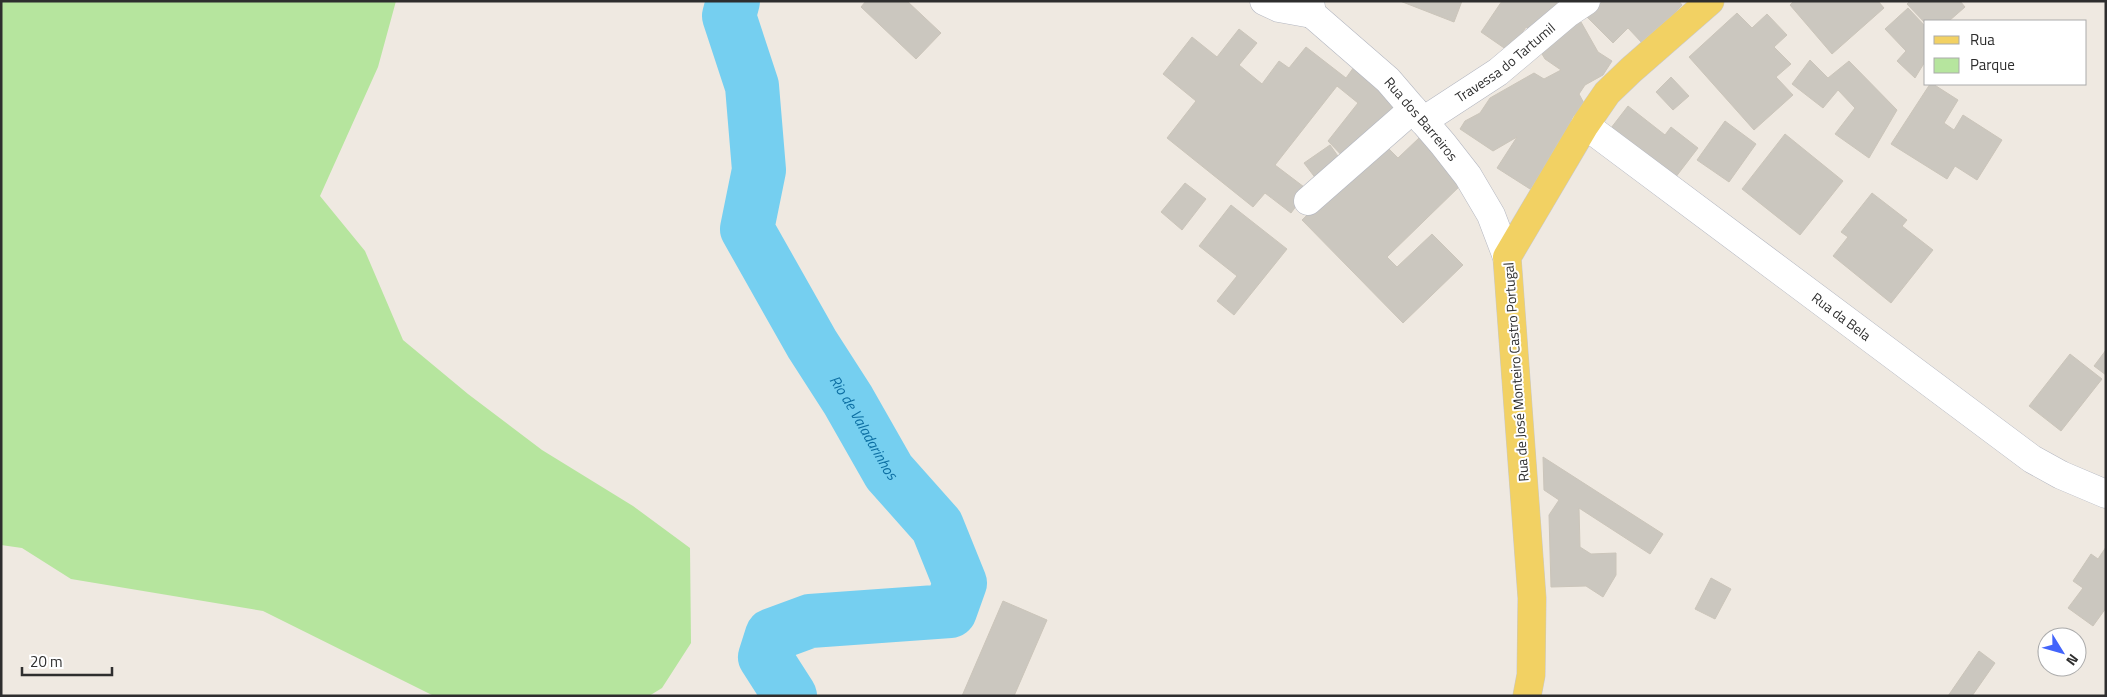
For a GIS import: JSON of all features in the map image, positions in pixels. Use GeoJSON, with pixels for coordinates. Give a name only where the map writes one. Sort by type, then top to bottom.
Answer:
{"type":"FeatureCollection","features":[{"type":"Feature","properties":{"kind":"main road","name":"Rua de José Monteiro Castro Portugal"},"geometry":{"type":"LineString","coordinates":[[1527,696],[1531,675],[1532,598],[1507,256],[1585,125],[1607,93],[1710,1]]}},
{"type":"Feature","properties":{"kind":"street"},"geometry":{"type":"LineString","coordinates":[[1264,1],[1279,8],[1311,8]]}},
{"type":"Feature","properties":{"kind":"street","name":"Travessa do Tartumil"},"geometry":{"type":"LineString","coordinates":[[1308,201],[1418,115],[1498,72],[1568,13],[1586,1]]}},
{"type":"Feature","properties":{"kind":"street","name":"Rua dos Barreiros"},"geometry":{"type":"LineString","coordinates":[[1311,8],[1388,80],[1468,176],[1491,215],[1507,256]]}},
{"type":"Feature","properties":{"kind":"street","name":"Rua da Bela"},"geometry":{"type":"LineString","coordinates":[[1585,125],[2032,459],[2061,476],[2106,494]]}},
{"type":"Feature","properties":{"kind":"green space"},"geometry":{"type":"Polygon","coordinates":[[[1,1],[396,1],[378,67],[320,196],[365,251],[403,340],[468,394],[542,450],[633,506],[690,548],[691,643],[662,688],[649,696],[434,696],[263,611],[71,579],[22,548],[1,545],[1,1]]]}},
{"type":"Feature","properties":{"kind":"building"},"geometry":{"type":"Polygon","coordinates":[[[866,1],[907,1],[941,33],[916,59],[861,7],[866,1]]]}},
{"type":"Feature","properties":{"kind":"building"},"geometry":{"type":"Polygon","coordinates":[[[1400,1],[1462,1],[1454,22],[1400,1]]]}},
{"type":"Feature","properties":{"kind":"building"},"geometry":{"type":"Polygon","coordinates":[[[1502,1],[1558,1],[1536,34],[1526,27],[1510,52],[1481,32],[1502,1]]]}},
{"type":"Feature","properties":{"kind":"building"},"geometry":{"type":"Polygon","coordinates":[[[1603,1],[1679,1],[1682,5],[1643,44],[1628,28],[1613,43],[1587,17],[1603,1]]]}},
{"type":"Feature","properties":{"kind":"building"},"geometry":{"type":"Polygon","coordinates":[[[1794,1],[1878,1],[1884,8],[1832,54],[1790,5],[1794,1]]]}},
{"type":"Feature","properties":{"kind":"building"},"geometry":{"type":"Polygon","coordinates":[[[1910,1],[1960,1],[1965,7],[1950,20],[1924,20],[1924,22],[1907,4],[1910,1]]]}},
{"type":"Feature","properties":{"kind":"building"},"geometry":{"type":"Polygon","coordinates":[[[1908,8],[1924,25],[1924,63],[1915,78],[1897,61],[1906,51],[1885,29],[1908,8]]]}},
{"type":"Feature","properties":{"kind":"building"},"geometry":{"type":"Polygon","coordinates":[[[1737,13],[1752,28],[1767,14],[1787,35],[1774,47],[1791,64],[1776,77],[1793,95],[1754,130],[1689,57],[1737,13]]]}},
{"type":"Feature","properties":{"kind":"building"},"geometry":{"type":"Polygon","coordinates":[[[1581,22],[1598,52],[1612,61],[1603,75],[1585,85],[1579,94],[1585,105],[1530,189],[1497,168],[1517,137],[1493,151],[1460,129],[1465,121],[1480,113],[1490,98],[1534,73],[1544,79],[1561,70],[1545,59],[1539,49],[1543,43],[1581,22]]]}},
{"type":"Feature","properties":{"kind":"building"},"geometry":{"type":"Polygon","coordinates":[[[1239,29],[1257,43],[1239,65],[1262,84],[1279,61],[1289,68],[1306,47],[1346,78],[1354,67],[1405,114],[1349,163],[1328,141],[1358,103],[1337,86],[1275,165],[1308,190],[1291,213],[1265,193],[1253,207],[1167,138],[1196,101],[1163,74],[1192,37],[1217,57],[1239,29]]]}},
{"type":"Feature","properties":{"kind":"building"},"geometry":{"type":"Polygon","coordinates":[[[1810,60],[1828,78],[1849,61],[1897,110],[1869,158],[1835,134],[1855,108],[1838,90],[1823,108],[1792,84],[1810,60]]]}},
{"type":"Feature","properties":{"kind":"building"},"geometry":{"type":"Polygon","coordinates":[[[1671,77],[1689,96],[1673,110],[1656,92],[1671,77]]]}},
{"type":"Feature","properties":{"kind":"building"},"geometry":{"type":"Polygon","coordinates":[[[1929,85],[1935,85],[1958,100],[1944,123],[1954,130],[1963,115],[2002,140],[1977,180],[1955,166],[1947,179],[1891,144],[1929,85]]]}},
{"type":"Feature","properties":{"kind":"building"},"geometry":{"type":"Polygon","coordinates":[[[1628,106],[1665,135],[1671,127],[1698,148],[1675,178],[1611,128],[1628,106]]]}},
{"type":"Feature","properties":{"kind":"building"},"geometry":{"type":"Polygon","coordinates":[[[1725,121],[1756,144],[1729,182],[1697,160],[1725,121]]]}},
{"type":"Feature","properties":{"kind":"building"},"geometry":{"type":"Polygon","coordinates":[[[1785,134],[1843,181],[1800,235],[1742,189],[1785,134]]]}},
{"type":"Feature","properties":{"kind":"building"},"geometry":{"type":"Polygon","coordinates":[[[1419,138],[1463,183],[1387,257],[1397,267],[1432,234],[1463,265],[1403,323],[1302,220],[1382,142],[1398,158],[1419,138]]]}},
{"type":"Feature","properties":{"kind":"building"},"geometry":{"type":"Polygon","coordinates":[[[1330,145],[1345,166],[1320,184],[1304,163],[1330,145]]]}},
{"type":"Feature","properties":{"kind":"building"},"geometry":{"type":"Polygon","coordinates":[[[1185,183],[1206,199],[1182,230],[1161,212],[1185,183]]]}},
{"type":"Feature","properties":{"kind":"building"},"geometry":{"type":"Polygon","coordinates":[[[1872,193],[1907,220],[1902,226],[1933,250],[1891,303],[1833,256],[1848,237],[1841,232],[1872,193]]]}},
{"type":"Feature","properties":{"kind":"building"},"geometry":{"type":"Polygon","coordinates":[[[1231,205],[1287,249],[1234,315],[1217,301],[1237,276],[1199,246],[1231,205]]]}},
{"type":"Feature","properties":{"kind":"building"},"geometry":{"type":"Polygon","coordinates":[[[2106,350],[2106,375],[2094,366],[2106,350]]]}},
{"type":"Feature","properties":{"kind":"building"},"geometry":{"type":"Polygon","coordinates":[[[2070,354],[2102,379],[2061,431],[2029,406],[2070,354]]]}},
{"type":"Feature","properties":{"kind":"building"},"geometry":{"type":"Polygon","coordinates":[[[1543,457],[1663,534],[1650,554],[1579,508],[1580,547],[1591,554],[1616,553],[1616,575],[1603,597],[1586,586],[1551,587],[1549,515],[1559,500],[1544,490],[1543,457]]]}},
{"type":"Feature","properties":{"kind":"building"},"geometry":{"type":"Polygon","coordinates":[[[2106,547],[2106,608],[2093,626],[2068,608],[2083,588],[2073,581],[2091,554],[2098,559],[2106,547]]]}},
{"type":"Feature","properties":{"kind":"building"},"geometry":{"type":"Polygon","coordinates":[[[1711,578],[1731,589],[1715,619],[1695,609],[1711,578]]]}},
{"type":"Feature","properties":{"kind":"building"},"geometry":{"type":"Polygon","coordinates":[[[1003,601],[1047,620],[1014,696],[962,696],[1003,601]]]}},
{"type":"Feature","properties":{"kind":"building"},"geometry":{"type":"Polygon","coordinates":[[[1979,651],[1995,663],[1972,696],[1948,696],[1979,651]]]}},
{"type":"Feature","properties":{"kind":"waterway","name":"Rio de Valadarinhos"},"geometry":{"type":"LineString","coordinates":[[733,1],[729,16],[752,86],[759,170],[747,229],[812,344],[848,400],[889,472],[937,526],[960,583],[950,611],[810,621],[772,635],[765,657],[790,696]]}}]}
